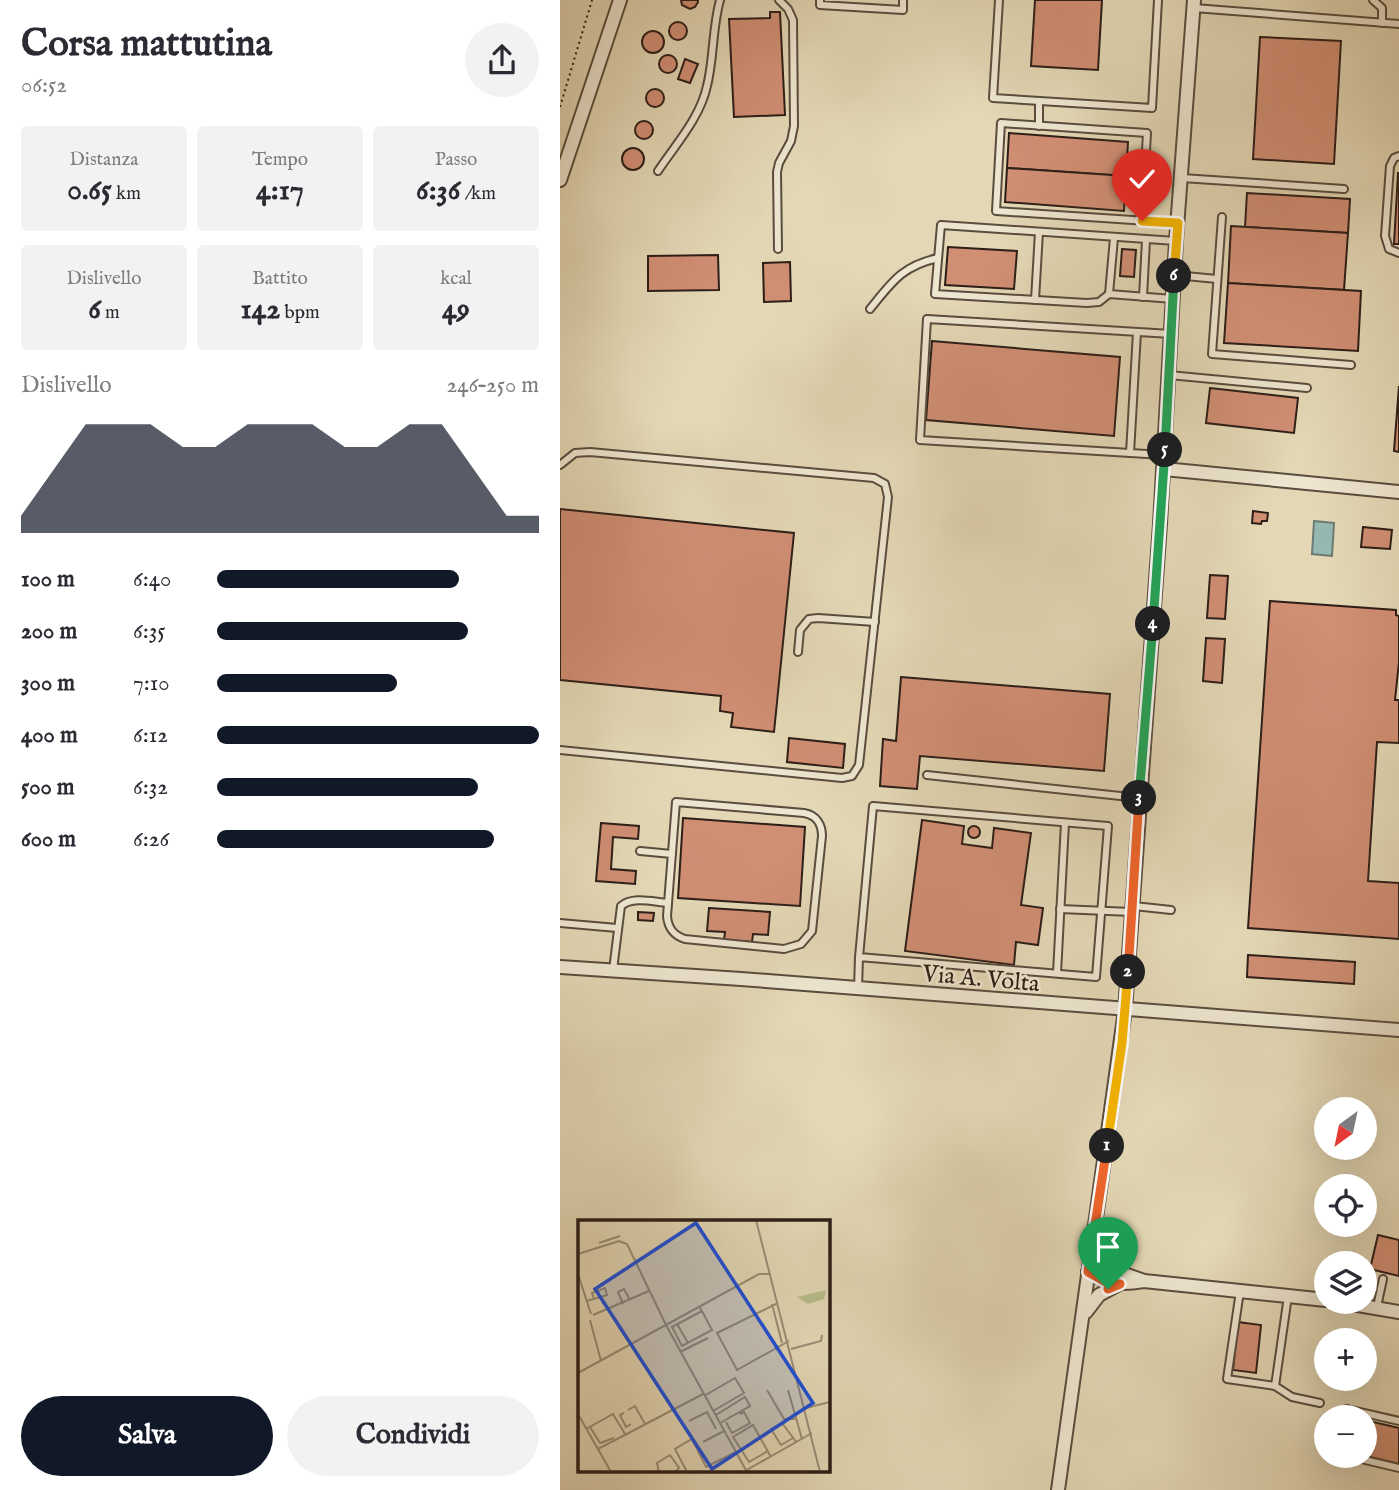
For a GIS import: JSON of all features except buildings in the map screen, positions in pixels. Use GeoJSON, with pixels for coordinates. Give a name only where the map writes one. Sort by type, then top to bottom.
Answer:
{"type":"FeatureCollection","features":[{"type":"Feature","properties":{"kind":"street"},"geometry":{"type":"LineString","coordinates":[[560,180],[619,0]]}},
{"type":"Feature","properties":{"kind":"street"},"geometry":{"type":"LineString","coordinates":[[1058,1490],[1125,1010],[1194,4]]}},
{"type":"Feature","properties":{"kind":"street"},"geometry":{"type":"LineString","coordinates":[[1164,469],[1399,492]]}},
{"type":"Feature","properties":{"kind":"street","name":"Via A. Volta"},"geometry":{"type":"LineString","coordinates":[[560,967],[1399,1030]]}},
{"type":"Feature","properties":{"kind":"street"},"geometry":{"type":"LineString","coordinates":[[1096,1220],[1101,1248],[1118,1270]]}},
{"type":"Feature","properties":{"kind":"street"},"geometry":{"type":"LineString","coordinates":[[1088,1272],[1103,1268],[1118,1270],[1144,1281]]}},
{"type":"Feature","properties":{"kind":"street"},"geometry":{"type":"LineString","coordinates":[[1088,1272],[1108,1283],[1144,1281],[1314,1299]]}},
{"type":"Feature","properties":{"kind":"street"},"geometry":{"type":"LineString","coordinates":[[1082,1326],[1091,1304],[1099,1295],[1120,1284]]}},
{"type":"Feature","properties":{"kind":"street"},"geometry":{"type":"LineString","coordinates":[[1377,1307],[1399,1312]]}},
{"type":"Feature","properties":{"kind":"lane"},"geometry":{"type":"LineString","coordinates":[[658,171],[691,123],[704,97],[709,76],[714,23],[720,0]]}},
{"type":"Feature","properties":{"kind":"lane"},"geometry":{"type":"LineString","coordinates":[[778,249],[777,172],[792,136],[795,120],[793,20],[788,9],[779,0]]}},
{"type":"Feature","properties":{"kind":"lane"},"geometry":{"type":"LineString","coordinates":[[820,0],[820,5],[903,10],[903,0]]}},
{"type":"Feature","properties":{"kind":"lane"},"geometry":{"type":"LineString","coordinates":[[999,0],[993,98],[1152,108],[1158,0]]}},
{"type":"Feature","properties":{"kind":"lane"},"geometry":{"type":"LineString","coordinates":[[1373,0],[1382,8],[1382,23]]}},
{"type":"Feature","properties":{"kind":"lane"},"geometry":{"type":"LineString","coordinates":[[1194,4],[1399,24]]}},
{"type":"Feature","properties":{"kind":"lane"},"geometry":{"type":"LineString","coordinates":[[1039,101],[1039,126]]}},
{"type":"Feature","properties":{"kind":"lane"},"geometry":{"type":"LineString","coordinates":[[1142,221],[1147,133],[1001,123],[996,211],[1142,221],[1178,223]]}},
{"type":"Feature","properties":{"kind":"lane"},"geometry":{"type":"LineString","coordinates":[[1399,156],[1392,162],[1390,172],[1385,236],[1389,249],[1399,253]]}},
{"type":"Feature","properties":{"kind":"lane"},"geometry":{"type":"LineString","coordinates":[[1182,178],[1345,189]]}},
{"type":"Feature","properties":{"kind":"lane"},"geometry":{"type":"LineString","coordinates":[[1222,217],[1212,354],[1351,365]]}},
{"type":"Feature","properties":{"kind":"lane"},"geometry":{"type":"LineString","coordinates":[[1173,299],[1109,294],[1093,303],[935,293],[941,225],[1176,241]]}},
{"type":"Feature","properties":{"kind":"lane"},"geometry":{"type":"LineString","coordinates":[[1035,300],[1039,232]]}},
{"type":"Feature","properties":{"kind":"lane"},"geometry":{"type":"LineString","coordinates":[[1109,294],[1114,238]]}},
{"type":"Feature","properties":{"kind":"lane"},"geometry":{"type":"LineString","coordinates":[[1143,297],[1146,240]]}},
{"type":"Feature","properties":{"kind":"lane"},"geometry":{"type":"LineString","coordinates":[[870,309],[904,271],[916,264],[938,258]]}},
{"type":"Feature","properties":{"kind":"lane"},"geometry":{"type":"LineString","coordinates":[[1174,275],[1217,279]]}},
{"type":"Feature","properties":{"kind":"lane"},"geometry":{"type":"LineString","coordinates":[[1164,456],[920,440],[920,427],[927,319],[1171,334]]}},
{"type":"Feature","properties":{"kind":"lane"},"geometry":{"type":"LineString","coordinates":[[1130,453],[1137,332]]}},
{"type":"Feature","properties":{"kind":"lane"},"geometry":{"type":"LineString","coordinates":[[1169,375],[1307,388]]}},
{"type":"Feature","properties":{"kind":"lane"},"geometry":{"type":"LineString","coordinates":[[560,465],[575,453],[590,452],[878,479],[884,484],[888,497],[859,765],[852,776],[842,778],[560,750]]}},
{"type":"Feature","properties":{"kind":"lane"},"geometry":{"type":"LineString","coordinates":[[798,652],[800,630],[809,619],[875,622]]}},
{"type":"Feature","properties":{"kind":"lane"},"geometry":{"type":"LineString","coordinates":[[927,775],[1139,798]]}},
{"type":"Feature","properties":{"kind":"lane"},"geometry":{"type":"LineString","coordinates":[[676,802],[809,814],[818,822],[822,832],[813,926],[809,936],[798,946],[784,949],[682,938],[668,925],[668,903],[676,802]]}},
{"type":"Feature","properties":{"kind":"lane"},"geometry":{"type":"LineString","coordinates":[[858,989],[859,957],[873,806],[1108,826],[1096,977],[859,957]]}},
{"type":"Feature","properties":{"kind":"lane"},"geometry":{"type":"LineString","coordinates":[[1057,973],[1065,823]]}},
{"type":"Feature","properties":{"kind":"lane"},"geometry":{"type":"LineString","coordinates":[[640,851],[672,854]]}},
{"type":"Feature","properties":{"kind":"lane"},"geometry":{"type":"LineString","coordinates":[[613,970],[620,909],[626,902],[633,900],[668,903]]}},
{"type":"Feature","properties":{"kind":"lane"},"geometry":{"type":"LineString","coordinates":[[1060,908],[1101,911],[1171,910]]}},
{"type":"Feature","properties":{"kind":"lane"},"geometry":{"type":"LineString","coordinates":[[560,923],[617,928]]}},
{"type":"Feature","properties":{"kind":"lane"},"geometry":{"type":"LineString","coordinates":[[1377,1307],[1383,1279]]}},
{"type":"Feature","properties":{"kind":"lane"},"geometry":{"type":"LineString","coordinates":[[1240,1291],[1227,1379],[1275,1386],[1292,1397],[1320,1403]]}},
{"type":"Feature","properties":{"kind":"lane"},"geometry":{"type":"LineString","coordinates":[[1275,1386],[1288,1296]]}},
{"type":"Feature","properties":{"kind":"lane"},"geometry":{"type":"LineString","coordinates":[[1377,1416],[1399,1421]]}},
{"type":"Feature","properties":{"kind":"lane"},"geometry":{"type":"LineString","coordinates":[[1377,1463],[1399,1468]]}},
{"type":"Feature","properties":{"kind":"path"},"geometry":{"type":"LineString","coordinates":[[560,107],[592,0]]}},
{"type":"Feature","properties":{"kind":"water"},"geometry":{"type":"Polygon","coordinates":[[[1314,521],[1334,523],[1332,556],[1312,554],[1314,521]]]}},
{"type":"Feature","properties":{"kind":"route"},"geometry":{"type":"LineString","coordinates":[[1108,1289],[1120,1284],[1108,1283],[1088,1272],[1122,1043],[1160,524],[1178,223],[1142,221]]}}]}
